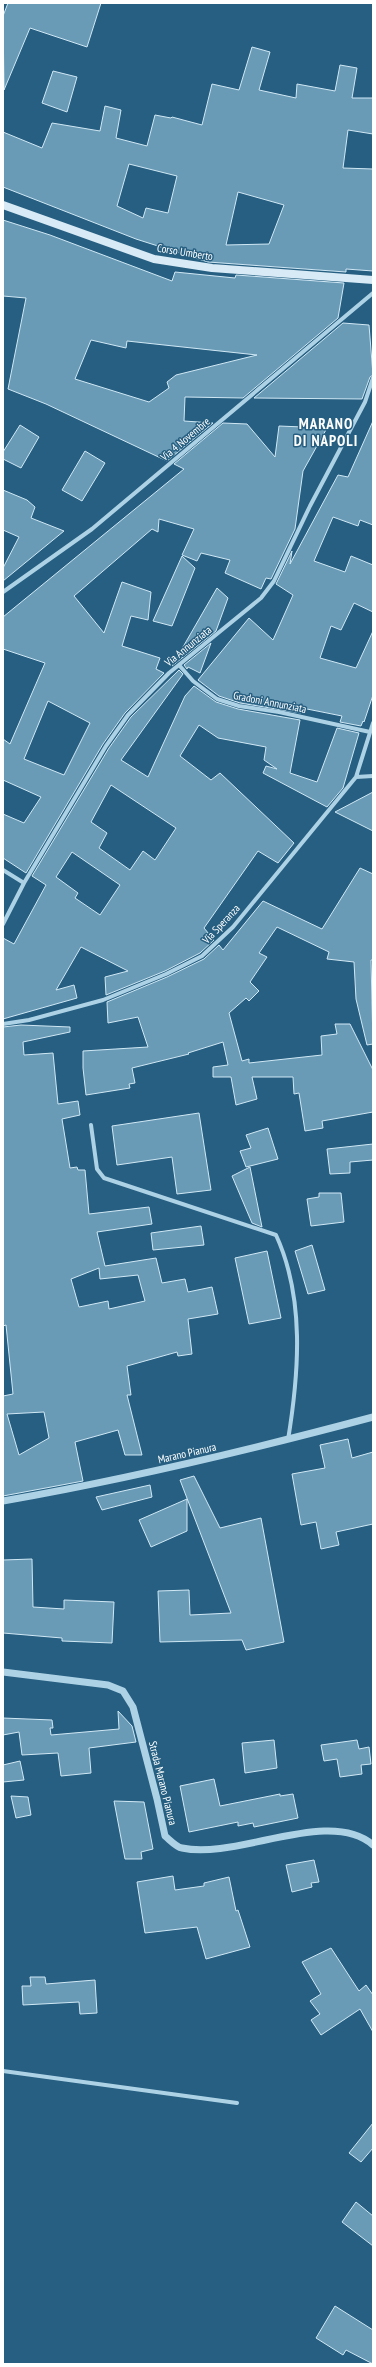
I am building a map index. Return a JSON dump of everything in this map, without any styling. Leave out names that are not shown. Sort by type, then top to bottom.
[{"type":"main road","name":"Corso Umberto","points":[[3,205],[154,259],[212,268],[373,280]]},
{"type":"street","name":"Via 4 Novembre","points":[[3,592],[92,528],[373,293]]},
{"type":"street","name":"Via Annunziata","points":[[3,924],[24,883],[106,746],[128,715],[179,666],[261,598],[274,581],[310,506],[365,402],[373,378]]},
{"type":"street","name":"Gradoni Annunziata","points":[[179,666],[193,680],[217,699],[239,706],[370,732]]},
{"type":"street","points":[[373,723],[356,777],[373,776]]},
{"type":"street","name":"Via Speranza","points":[[3,1024],[28,1020],[103,1000],[166,974],[202,956],[233,927],[296,848],[356,777]]},
{"type":"street","points":[[3,870],[24,883]]},
{"type":"street","points":[[92,1125],[97,1170],[104,1178],[276,1235],[281,1246],[294,1295],[296,1341],[293,1406],[288,1440]]},
{"type":"street","name":"Marano Pianura","points":[[3,1501],[96,1485],[288,1440],[373,1417]]},
{"type":"street","name":"Strada Marano Pianura","points":[[3,1672],[108,1685],[123,1691],[133,1707],[157,1798],[165,1836],[180,1848],[204,1850],[310,1833],[341,1831],[364,1838],[373,1845]]},
{"type":"street","points":[[3,2071],[237,2104]]},
{"type":"building","points":[[8,3],[101,3],[87,47],[30,28],[4,90],[3,16]]},
{"type":"building","points":[[252,47],[270,52],[259,90],[296,98],[297,84],[335,91],[340,65],[357,68],[352,98],[373,98],[373,134],[348,130],[343,168],[373,169],[373,271],[346,269],[346,272],[208,262],[136,239],[3,187],[3,132],[42,148],[52,123],[100,131],[105,106],[121,110],[116,138],[147,146],[155,115],[172,117],[202,125],[212,84],[239,90]],"holes":[[[129,164],[177,176],[168,213],[146,208],[143,218],[117,206]],[[238,192],[284,205],[269,244],[226,245]]]},
{"type":"building","points":[[53,71],[77,77],[67,112],[42,103]]},
{"type":"building","points":[[3,220],[50,235],[172,281],[175,272],[235,278],[236,275],[344,283],[338,318],[243,398],[185,397],[184,421],[213,423],[167,461],[46,404],[8,389],[26,298],[3,296]],"holes":[[[91,340],[126,348],[127,341],[257,355],[176,375],[167,382],[169,388],[149,402],[75,379]]]},
{"type":"building","points":[[343,323],[369,325],[373,375],[370,377],[362,399],[254,398]]},
{"type":"building","points":[[373,421],[373,525],[360,520],[358,526],[333,517],[314,561],[345,572],[351,556],[373,565],[373,612],[354,603],[341,630],[331,626],[320,658],[356,668],[373,631],[373,695],[364,722],[363,721],[361,726],[340,722],[342,716],[302,708],[301,713],[240,703],[219,696],[198,680],[249,618],[273,640],[293,595],[276,584],[292,551],[290,564],[338,475],[348,477]]},
{"type":"building","points":[[223,423],[247,424],[275,457],[279,426],[327,428],[303,471],[295,529],[271,579],[266,578],[261,589],[225,573],[230,560],[201,553],[197,561],[182,555],[194,529],[159,519],[158,532],[152,529],[74,596],[104,633],[122,582],[151,592],[148,620],[131,616],[122,646],[160,658],[156,669],[164,673],[125,713],[103,744],[26,873],[3,858],[3,814],[24,823],[41,797],[3,780],[3,739],[10,744],[45,663],[3,649],[3,617],[184,469],[174,464]],"holes":[[[48,701],[90,723],[64,775],[24,759]]]},
{"type":"building","points":[[20,425],[39,437],[21,468],[3,459],[3,452]]},
{"type":"building","points":[[85,451],[105,463],[82,501],[62,490]]},
{"type":"building","points":[[3,490],[27,500],[35,507],[31,518],[64,531],[3,581],[3,568],[19,537],[3,530]]},
{"type":"building","points":[[182,556],[195,568],[172,626],[153,621]]},
{"type":"building","points":[[217,588],[228,598],[216,631],[172,666]]},
{"type":"building","points":[[211,643],[200,673],[188,667],[187,669],[184,665]]},
{"type":"building","points":[[179,670],[183,674],[121,760],[148,777],[185,696],[194,686],[216,702],[238,709],[300,720],[290,773],[317,782],[337,728],[359,733],[343,788],[327,807],[263,773],[266,766],[277,769],[264,760],[266,747],[218,738],[199,725],[180,756],[211,780],[220,773],[294,843],[278,863],[258,851],[204,928],[214,940],[200,953],[165,971],[106,995],[105,977],[128,971],[81,947],[56,990],[74,985],[77,998],[3,1019],[3,938],[14,944],[46,885],[32,876],[109,748],[131,717]],"holes":[[[111,785],[176,828],[155,860],[143,851],[130,870],[99,848],[107,833],[91,822]],[[72,852],[120,885],[100,915],[75,898],[78,893],[56,877]]]},
{"type":"building","points":[[373,792],[373,831],[335,812]]},
{"type":"building","points":[[360,868],[373,874],[373,960],[371,960],[373,1044],[367,1045],[356,999],[354,962],[327,959],[329,952],[277,927],[259,953],[267,957],[250,982],[259,991],[249,1001],[246,998],[229,1013],[242,1061],[249,1059],[249,1063],[322,1055],[321,1036],[337,1034],[335,1024],[350,1024],[373,1070],[373,1112],[322,1121],[323,1128],[305,1131],[299,1093],[294,1094],[293,1077],[252,1077],[257,1099],[236,1105],[231,1077],[213,1077],[213,1067],[228,1065],[223,1042],[188,1053],[189,1054],[132,1068],[135,1083],[129,1084],[130,1088],[86,1095],[83,1051],[148,1047],[138,1017],[108,1023],[107,1002],[167,977],[204,959],[219,945],[223,950],[263,901],[322,929]]},
{"type":"building","points":[[21,1025],[70,1027],[70,1032],[23,1042],[24,1055],[53,1053],[58,1104],[78,1101],[80,1115],[62,1119],[70,1168],[77,1167],[78,1170],[85,1170],[89,1214],[149,1207],[152,1224],[97,1232],[105,1266],[156,1258],[162,1283],[185,1279],[188,1292],[212,1287],[218,1314],[188,1319],[192,1354],[178,1356],[177,1352],[127,1366],[131,1395],[127,1395],[142,1455],[125,1455],[118,1430],[75,1442],[83,1481],[3,1496],[3,1396],[13,1394],[6,1325],[3,1326],[3,1027]],"holes":[[[99,1268],[100,1279],[138,1275],[145,1301],[109,1309],[108,1301],[79,1307],[71,1279]],[[44,1412],[49,1438],[19,1455],[7,1414]]]},
{"type":"building","points":[[199,1113],[211,1190],[177,1194],[172,1157],[117,1165],[112,1126]]},
{"type":"building","points":[[268,1128],[278,1159],[246,1167],[240,1151],[251,1148],[246,1135]]},
{"type":"building","points":[[373,1144],[373,1160],[350,1162],[350,1173],[330,1174],[327,1149]]},
{"type":"building","points":[[250,1167],[262,1227],[252,1223],[232,1176]]},
{"type":"building","points":[[319,1193],[341,1193],[344,1222],[311,1226],[307,1199],[319,1197]]},
{"type":"building","points":[[201,1226],[204,1245],[153,1250],[151,1233]]},
{"type":"building","points":[[312,1245],[325,1290],[308,1294],[295,1251]]},
{"type":"building","points":[[267,1251],[281,1318],[249,1324],[235,1258]]},
{"type":"building","points":[[348,1439],[352,1458],[373,1452],[373,1524],[336,1532],[339,1545],[321,1549],[316,1522],[301,1525],[292,1474],[325,1468],[320,1445]]},
{"type":"building","points":[[194,1476],[220,1528],[261,1518],[284,1642],[246,1650],[242,1640],[160,1642],[158,1591],[189,1590],[190,1615],[231,1613],[180,1480]]},
{"type":"building","points":[[150,1485],[152,1497],[102,1510],[96,1497]]},
{"type":"building","points":[[187,1499],[187,1531],[151,1547],[139,1520]]},
{"type":"building","points":[[32,1559],[33,1607],[64,1609],[64,1600],[114,1602],[112,1643],[62,1641],[62,1638],[3,1633],[3,1560]]},
{"type":"building","points":[[118,1711],[132,1726],[136,1742],[89,1748],[91,1773],[61,1776],[58,1753],[22,1755],[19,1732],[3,1735],[3,1718],[52,1720],[53,1728],[50,1728],[51,1735],[119,1729]]},
{"type":"building","points":[[274,1740],[277,1768],[245,1773],[242,1743]]},
{"type":"building","points":[[357,1740],[359,1749],[369,1747],[371,1764],[361,1765],[362,1774],[340,1777],[337,1759],[324,1761],[321,1745]]},
{"type":"building","points":[[20,1761],[24,1780],[3,1782],[3,1765]]},
{"type":"building","points":[[214,1779],[220,1806],[280,1794],[280,1796],[293,1794],[298,1818],[254,1827],[253,1823],[238,1826],[238,1822],[189,1832],[180,1786]]},
{"type":"building","points":[[11,1796],[28,1797],[31,1815],[16,1818]]},
{"type":"building","points":[[114,1801],[144,1802],[153,1849],[141,1852],[142,1859],[125,1859]]},
{"type":"building","points":[[314,1860],[319,1882],[311,1883],[312,1887],[292,1892],[286,1865]]},
{"type":"building","points":[[173,1876],[175,1890],[204,1886],[204,1883],[229,1877],[236,1911],[238,1910],[250,1947],[206,1959],[197,1927],[145,1933],[137,1882]]},
{"type":"building","points":[[331,1948],[359,1991],[366,1985],[373,1995],[373,2032],[360,2009],[321,2035],[311,2020],[320,2014],[310,2001],[321,1994],[302,1962]]},
{"type":"building","points":[[30,1977],[45,1977],[46,1984],[95,1980],[97,2013],[80,2014],[79,2002],[23,2005],[22,1986],[31,1986]]},
{"type":"building","points":[[373,2123],[373,2148],[361,2162],[349,2153]]},
{"type":"building","points":[[356,2202],[373,2216],[373,2246],[342,2222]]},
{"type":"building","points":[[335,2306],[373,2330],[373,2364],[346,2350],[343,2355],[316,2338]]},
{"type":"district","name":"MARANO DI NAPOLI","points":[[326,432]]}]
